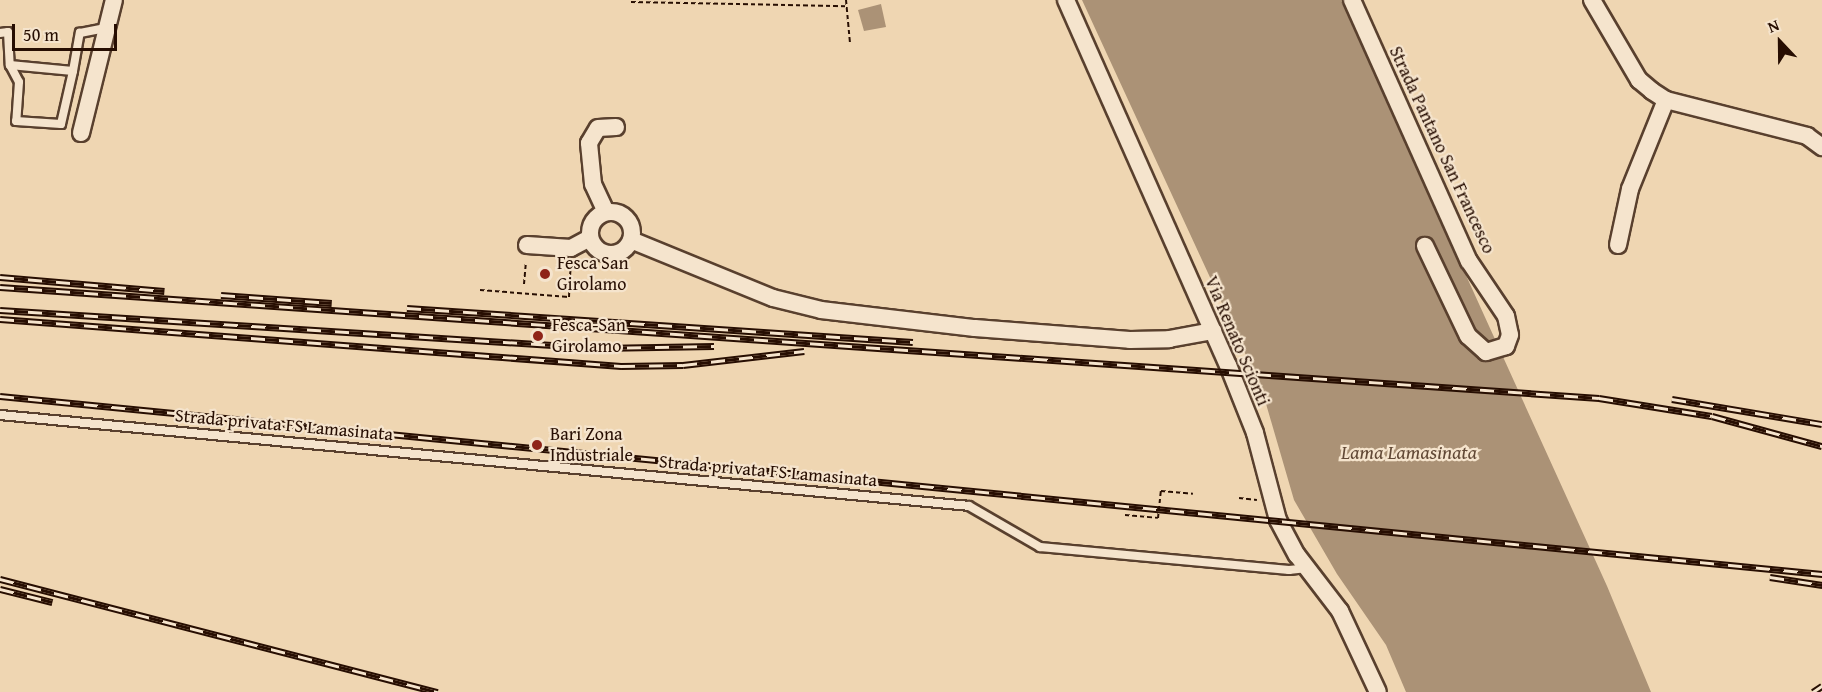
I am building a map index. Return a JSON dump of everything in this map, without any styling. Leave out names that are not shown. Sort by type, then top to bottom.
[{"type":"street","points":[[81,133],[114,0]]},
{"type":"street","name":"Via Renato Scionti","points":[[1066,0],[1213,331],[1255,433],[1278,520],[1307,568],[1340,611],[1378,692]]},
{"type":"street","name":"Strada Pantano San Francesco","points":[[1352,0],[1469,261],[1506,316],[1510,335],[1506,346],[1486,352],[1468,336],[1425,246]]},
{"type":"street","points":[[1592,0],[1639,80],[1666,100],[1807,136],[1822,147]]},
{"type":"street","points":[[1618,245],[1630,189],[1666,100]]},
{"type":"street","points":[[616,127],[598,128],[589,143],[593,184],[606,212],[627,219],[631,240]]},
{"type":"street","points":[[606,212],[594,219],[590,238],[597,249],[609,254],[622,251],[631,240]]},
{"type":"street","points":[[526,254],[571,248],[590,238]]},
{"type":"street","points":[[631,240],[773,298],[821,310],[975,328],[1130,340],[1170,339],[1213,331]]},
{"type":"lane","points":[[0,33],[8,32],[10,65],[19,82],[16,122],[61,123],[74,71],[80,33],[106,28]]},
{"type":"lane","points":[[10,65],[74,71]]},
{"type":"lane","name":"Strada privata FS Lamasinata","points":[[0,415],[969,506],[1040,547],[1289,570],[1307,568]]},
{"type":"path","points":[[846,0],[850,43]]},
{"type":"path","points":[[631,2],[846,6]]},
{"type":"path","points":[[524,284],[526,254]]},
{"type":"path","points":[[480,290],[569,297],[570,265]]},
{"type":"path","points":[[1125,515],[1158,518],[1161,491],[1193,494]]},
{"type":"path","points":[[1239,498],[1272,501]]},
{"type":"water","name":"Lama Lamasinata","points":[[1082,0],[1341,0],[1607,586],[1651,692],[1406,692],[1386,645],[1337,574],[1294,500],[1262,390]]},
{"type":"water","points":[[881,4],[886,27],[864,31],[858,10]]},
{"type":"railway","points":[[0,277],[164,291]]},
{"type":"railway","points":[[0,287],[1599,398],[1712,416],[1822,446]]},
{"type":"railway","points":[[221,295],[332,303]]},
{"type":"railway","points":[[407,308],[913,342]]},
{"type":"railway","points":[[0,310],[599,348],[714,346]]},
{"type":"railway","points":[[0,319],[621,366],[683,365],[804,351]]},
{"type":"railway","points":[[0,396],[1822,574]]},
{"type":"railway","points":[[1672,399],[1822,424]]},
{"type":"railway","points":[[1770,577],[1822,585]]},
{"type":"railway","points":[[0,579],[438,692]]},
{"type":"railway","points":[[0,589],[52,602]]},
{"type":"railway","points":[[1813,692],[1822,686]]},
{"type":"place","name":"Fesca San Girolamo","points":[[545,274]]},
{"type":"place","name":"Fesca-San Girolamo","points":[[538,336]]},
{"type":"place","name":"Bari Zona Industriale","points":[[537,445]]}]
